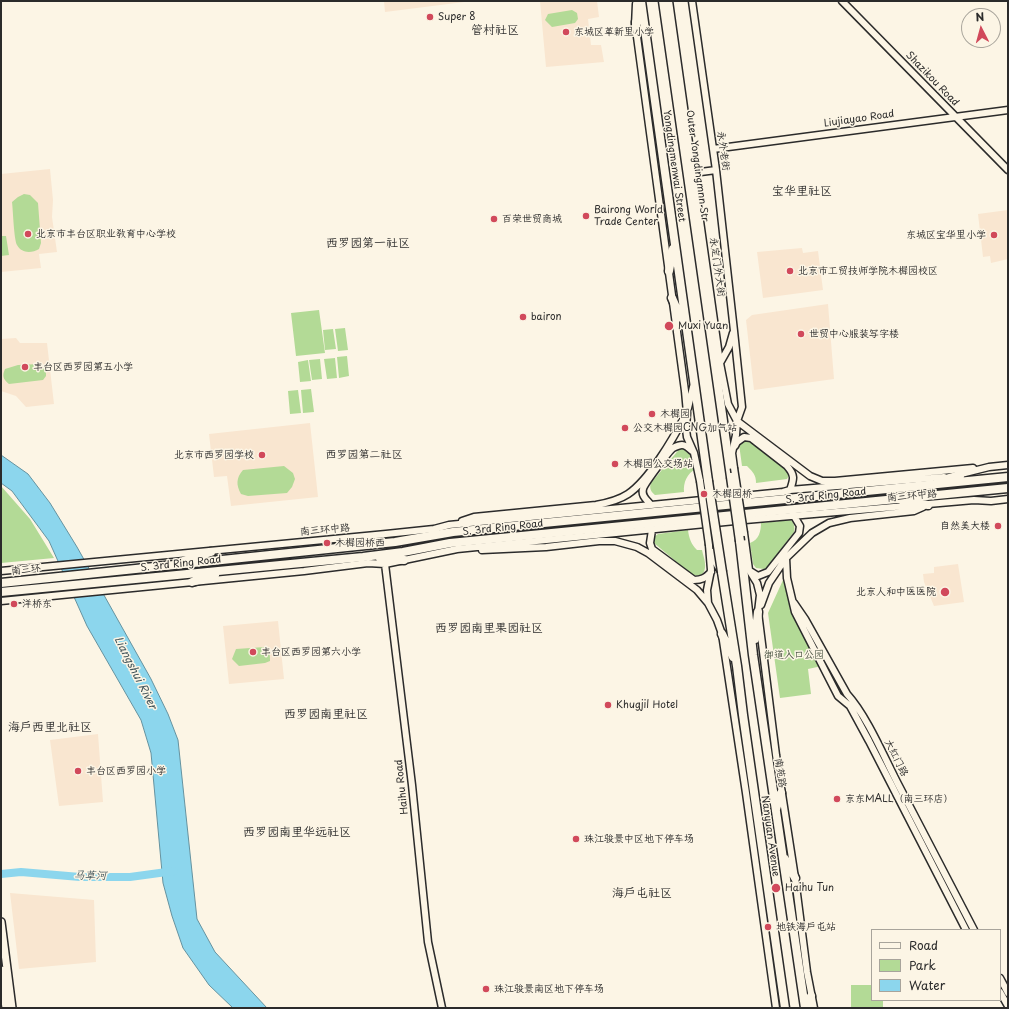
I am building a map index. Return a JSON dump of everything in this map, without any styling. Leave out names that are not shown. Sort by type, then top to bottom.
[{"type":"highway","points":[[636,26],[638,1]]},
{"type":"highway","name":"Yongdingmenwai Street","points":[[641,1],[688,334]]},
{"type":"highway","name":"Outer Yongdingmnn Str","points":[[663,1],[731,477],[742,537]]},
{"type":"highway","points":[[669,271],[674,241]]},
{"type":"highway","points":[[672,298],[688,334],[704,481],[722,572],[737,666],[742,715],[785,1008]]},
{"type":"highway","points":[[912,487],[960,475]]},
{"type":"highway","name":"S. 3rd Ring Road","points":[[52,577],[395,542],[451,528],[912,487],[1008,477]]},
{"type":"highway","name":"S. 3rd Ring Road","points":[[2,592],[54,586],[110,585],[233,569],[363,557],[402,552],[450,543],[1008,488]]},
{"type":"highway","points":[[891,499],[928,505]]},
{"type":"highway","points":[[434,529],[451,528]]},
{"type":"highway","name":"南苑路","points":[[742,537],[753,655],[806,1008]]},
{"type":"highway","points":[[457,549],[468,542]]},
{"type":"highway","points":[[169,566],[211,552]]},
{"type":"highway","points":[[363,557],[404,560]]},
{"type":"highway","points":[[192,582],[233,569]]},
{"type":"highway","name":"南三环","points":[[1,583],[52,577]]},
{"type":"highway","points":[[753,655],[758,612]]},
{"type":"highway","points":[[722,634],[737,666]]},
{"type":"highway","points":[[776,812],[781,793]]},
{"type":"highway","points":[[782,852],[795,878]]},
{"type":"highway","points":[[806,1008],[811,996]]},
{"type":"main road","points":[[1,922],[12,1008]]},
{"type":"main road","points":[[1,970],[6,1008]]},
{"type":"street","points":[[451,528],[474,517],[596,505],[610,502],[627,495],[641,484],[675,436],[687,413],[633,1]]},
{"type":"street","name":"永定门外大街","points":[[669,1],[720,363],[728,404],[737,422]]},
{"type":"street","name":"永外老街","points":[[692,1],[716,170],[734,331],[742,407],[737,422]]},
{"type":"street","name":"Shazikou Road","points":[[842,1],[954,117],[1008,170]]},
{"type":"street","name":"Liujiayao Road","points":[[713,149],[1008,110]]},
{"type":"street","points":[[693,173],[716,170]]},
{"type":"street","points":[[720,363],[729,347],[734,331]]},
{"type":"street","points":[[694,380],[687,413],[686,429],[687,437],[704,481],[711,572],[707,590],[708,603]]},
{"type":"street","points":[[737,422],[736,436],[732,453],[742,537],[749,570],[757,583],[760,595],[758,612],[781,793],[814,1008]]},
{"type":"street","points":[[737,422],[810,476],[822,481],[1008,465]]},
{"type":"street","points":[[732,453],[737,442],[744,437],[751,438],[787,466],[792,472],[794,477],[790,490]]},
{"type":"street","points":[[651,505],[643,494],[643,489],[645,484],[672,449],[682,445],[687,446],[694,453]]},
{"type":"street","points":[[451,528],[651,505],[783,492],[790,490],[960,475],[989,467]]},
{"type":"street","name":"南三环中路","points":[[457,549],[618,532],[794,516],[974,500],[991,501],[1008,499]]},
{"type":"street","points":[[758,612],[770,583],[786,558],[812,533],[829,523],[850,518],[914,511],[928,505]]},
{"type":"street","points":[[749,570],[758,576],[768,572],[799,533],[800,526],[794,516]]},
{"type":"street","name":"南三环中路","points":[[1,572],[434,529]]},
{"type":"street","points":[[652,530],[650,543],[652,549],[694,580],[704,579],[711,572]]},
{"type":"street","points":[[1,601],[56,595],[110,585],[192,582],[368,563],[385,564],[418,556],[455,552],[546,547],[599,541],[615,541],[637,547],[648,553],[697,590],[708,603],[717,620],[722,634],[746,786],[776,1008]]},
{"type":"street","points":[[709,545],[717,565],[722,572]]},
{"type":"street","points":[[432,554],[457,549]]},
{"type":"street","name":"大红门路","points":[[786,558],[787,578],[795,612],[838,696],[850,706],[870,741],[965,929]]},
{"type":"street","name":"Haihu Road","points":[[385,564],[412,785],[428,942],[442,1008]]},
{"type":"street","name":"大红门路","points":[[792,600],[805,619],[847,694],[875,739],[973,929]]},
{"type":"street","points":[[1001,980],[1008,993]]},
{"type":"street","points":[[1001,994],[1008,1006]]},
{"type":"shaded area","points":[[384,1],[472,1],[385,12]]},
{"type":"shaded area","name":"东城区革新里小学","points":[[540,1],[597,1],[599,17],[588,19],[591,45],[601,45],[604,62],[546,67]]},
{"type":"shaded area","name":"北京市丰台区职业教育中心学校","points":[[50,169],[53,200],[52,217],[57,252],[39,254],[41,268],[1,272],[1,174]]},
{"type":"shaded area","name":"东城区宝华里小学","points":[[1008,210],[1008,259],[991,263],[990,256],[983,257],[978,214]]},
{"type":"shaded area","name":"北京市工贸技师学院木樨园校区","points":[[802,248],[803,253],[818,251],[823,290],[763,298],[757,252]]},
{"type":"shaded area","points":[[828,304],[834,379],[754,390],[746,320],[752,315]]},
{"type":"shaded area","name":"丰台区西罗园第五小学","points":[[16,338],[20,343],[47,343],[54,404],[26,407],[16,396],[1,391],[1,339]]},
{"type":"shaded area","name":"北京市西罗园学校","points":[[310,423],[318,497],[231,506],[227,476],[214,477],[209,434]]},
{"type":"shaded area","name":"北京人和中医医院","points":[[958,564],[964,602],[934,606],[924,582],[923,574],[934,573],[934,567]]},
{"type":"shaded area","name":"丰台区西罗园第六小学","points":[[278,621],[284,679],[229,684],[223,626]]},
{"type":"shaded area","name":"丰台区西罗园小学","points":[[98,734],[103,802],[59,806],[50,740]]},
{"type":"shaded area","points":[[10,893],[94,900],[96,962],[19,969]]},
{"type":"green space","points":[[572,10],[577,13],[578,19],[575,23],[552,27],[545,20],[548,14]]},
{"type":"green space","points":[[24,194],[30,195],[38,203],[41,243],[39,249],[30,252],[19,248],[14,231],[12,202]]},
{"type":"green space","points":[[1,236],[6,236],[9,255],[1,256]]},
{"type":"green space","points":[[319,310],[325,353],[296,356],[291,313]]},
{"type":"green space","points":[[345,328],[348,350],[338,351],[335,329]]},
{"type":"green space","points":[[333,329],[336,349],[325,350],[323,330]]},
{"type":"green space","points":[[347,356],[349,376],[339,378],[337,357]]},
{"type":"green space","points":[[335,358],[337,378],[327,379],[324,359]]},
{"type":"green space","points":[[320,359],[322,379],[312,380],[309,360]]},
{"type":"green space","points":[[308,360],[311,381],[300,382],[298,362]]},
{"type":"green space","points":[[39,364],[46,370],[46,376],[43,380],[9,384],[5,381],[5,369],[18,365]]},
{"type":"green space","points":[[311,389],[314,412],[303,413],[301,390]]},
{"type":"green space","points":[[298,390],[301,413],[290,414],[288,391]]},
{"type":"green space","points":[[748,438],[788,468],[790,474],[787,479],[756,483],[755,476],[752,472],[747,466],[742,466],[739,444]]},
{"type":"green space","points":[[681,447],[693,450],[696,469],[690,473],[686,479],[684,492],[655,495],[652,493],[650,487],[651,483]]},
{"type":"green space","points":[[284,466],[293,473],[295,479],[292,487],[287,493],[248,496],[241,494],[238,488],[238,482],[239,476],[243,470]]},
{"type":"green space","points":[[1,486],[30,519],[54,558],[1,563]]},
{"type":"green space","points":[[791,520],[794,525],[794,532],[767,567],[764,569],[756,568],[753,564],[750,543],[756,540],[759,535],[761,523]]},
{"type":"green space","points":[[688,530],[693,545],[697,550],[702,550],[705,561],[703,574],[700,576],[692,575],[654,543],[654,537],[658,534]]},
{"type":"green space","name":"御道入口公园","points":[[783,580],[786,584],[790,610],[822,666],[808,669],[811,694],[780,698],[768,613]]},
{"type":"green space","points":[[265,647],[268,650],[270,661],[265,663],[239,666],[232,659],[236,649]]},
{"type":"green space","points":[[851,985],[871,985],[871,1001],[883,1001],[883,1008],[851,1008]]},
{"type":"water","name":"Liangshui River","points":[[1,455],[28,474],[50,503],[77,547],[151,679],[168,714],[178,740],[197,919],[215,952],[267,1008],[233,1008],[209,985],[183,948],[163,883],[151,753],[141,720],[87,626],[49,541],[12,491],[1,483]]},
{"type":"waterway","name":"马草河","points":[[1,874],[21,872],[80,877],[130,877],[174,871]]},
{"type":"place","name":"Super 8","points":[[430,17]]},
{"type":"place","name":"东城区革新里小学","points":[[566,32]]},
{"type":"place","name":"Bairong World Trade Center","points":[[586,216]]},
{"type":"place","name":"百荣世贸商城","points":[[494,219]]},
{"type":"place","name":"北京市丰台区职业教育中心学校","points":[[28,234]]},
{"type":"place","name":"东城区宝华里小学","points":[[994,235]]},
{"type":"place","name":"北京市工贸技师学院木樨园校区","points":[[790,271]]},
{"type":"place","name":"bairon","points":[[523,317]]},
{"type":"place","name":"Muxi Yuan","points":[[669,326]]},
{"type":"place","name":"世贸中心服装写字楼","points":[[801,334]]},
{"type":"place","name":"丰台区西罗园第五小学","points":[[25,367]]},
{"type":"place","name":"木樨园","points":[[652,414]]},
{"type":"place","name":"公交木樨园CNG加气站","points":[[625,428]]},
{"type":"place","name":"北京市西罗园学校","points":[[262,455]]},
{"type":"place","name":"木樨园公交场站","points":[[615,464]]},
{"type":"place","name":"木樨园桥","points":[[704,494]]},
{"type":"place","name":"自然美大楼","points":[[998,526]]},
{"type":"place","name":"木樨园桥西","points":[[327,543]]},
{"type":"place","name":"北京人和中医医院","points":[[945,592]]},
{"type":"place","name":"洋桥东","points":[[14,604]]},
{"type":"place","name":"丰台区西罗园第六小学","points":[[253,652]]},
{"type":"place","name":"Khugjil Hotel","points":[[608,705]]},
{"type":"place","name":"丰台区西罗园小学","points":[[78,771]]},
{"type":"place","name":"京东MALL（南三环店）","points":[[837,799]]},
{"type":"place","name":"珠江骏景中区地下停车场","points":[[576,839]]},
{"type":"place","name":"Haihu Tun","points":[[776,888]]},
{"type":"place","name":"地铁海户屯站","points":[[768,927]]},
{"type":"place","name":"珠江骏景南区地下停车场","points":[[486,989]]},
{"type":"district","name":"管村社区","points":[[495,31]]},
{"type":"district","name":"宝华里社区","points":[[802,192]]},
{"type":"district","name":"西罗园第一社区","points":[[368,244]]},
{"type":"district","name":"西罗园第二社区","points":[[364,455]]},
{"type":"district","name":"西罗园南里果园社区","points":[[489,629]]},
{"type":"district","name":"西罗园南里社区","points":[[326,715]]},
{"type":"district","name":"海户西里北社区","points":[[50,728]]},
{"type":"district","name":"西罗园南里华远社区","points":[[297,833]]},
{"type":"district","name":"海户屯社区","points":[[642,894]]}]
